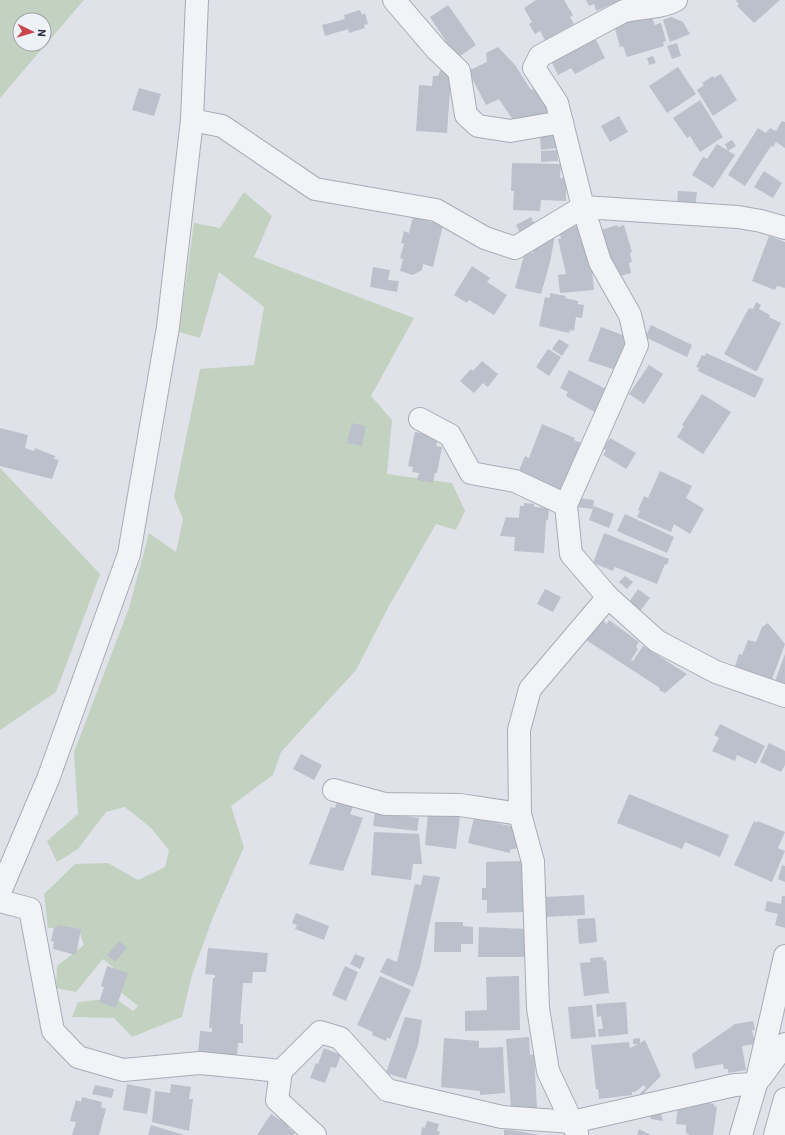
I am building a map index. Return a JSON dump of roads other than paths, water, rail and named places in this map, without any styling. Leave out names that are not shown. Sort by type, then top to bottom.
[{"type":"street","points":[[0,892],[48,779],[129,554],[168,327],[192,120],[197,0]]},
{"type":"street","points":[[394,0],[436,49],[459,71],[466,115],[478,126],[510,131],[562,122]]},
{"type":"street","points":[[676,0],[669,4],[639,3],[540,56],[534,68],[557,103],[582,207],[600,262],[630,315],[637,345],[566,505],[571,554],[608,597],[657,641],[716,672],[785,696]]},
{"type":"street","points":[[192,120],[222,126],[315,189],[436,210],[485,238],[515,248],[582,207],[738,218],[761,221],[785,228]]},
{"type":"street","points":[[420,419],[450,435],[471,474],[515,481],[566,505]]},
{"type":"street","points":[[575,1129],[548,1071],[538,1008],[533,862],[520,814],[519,730],[530,689],[608,597]]},
{"type":"street","points":[[334,790],[385,804],[460,804],[520,814]]},
{"type":"street","points":[[0,901],[30,909],[53,1031],[78,1057],[123,1070],[200,1063],[281,1071]]},
{"type":"street","points":[[741,1135],[756,1084],[785,956]]},
{"type":"street","points":[[315,1135],[277,1100],[281,1071],[320,1032],[340,1038],[387,1090],[502,1117],[575,1129],[735,1084],[756,1084]]},
{"type":"street","points":[[752,1135],[756,1084],[785,1044]]},
{"type":"street","points":[[775,1135],[785,1099]]}]
